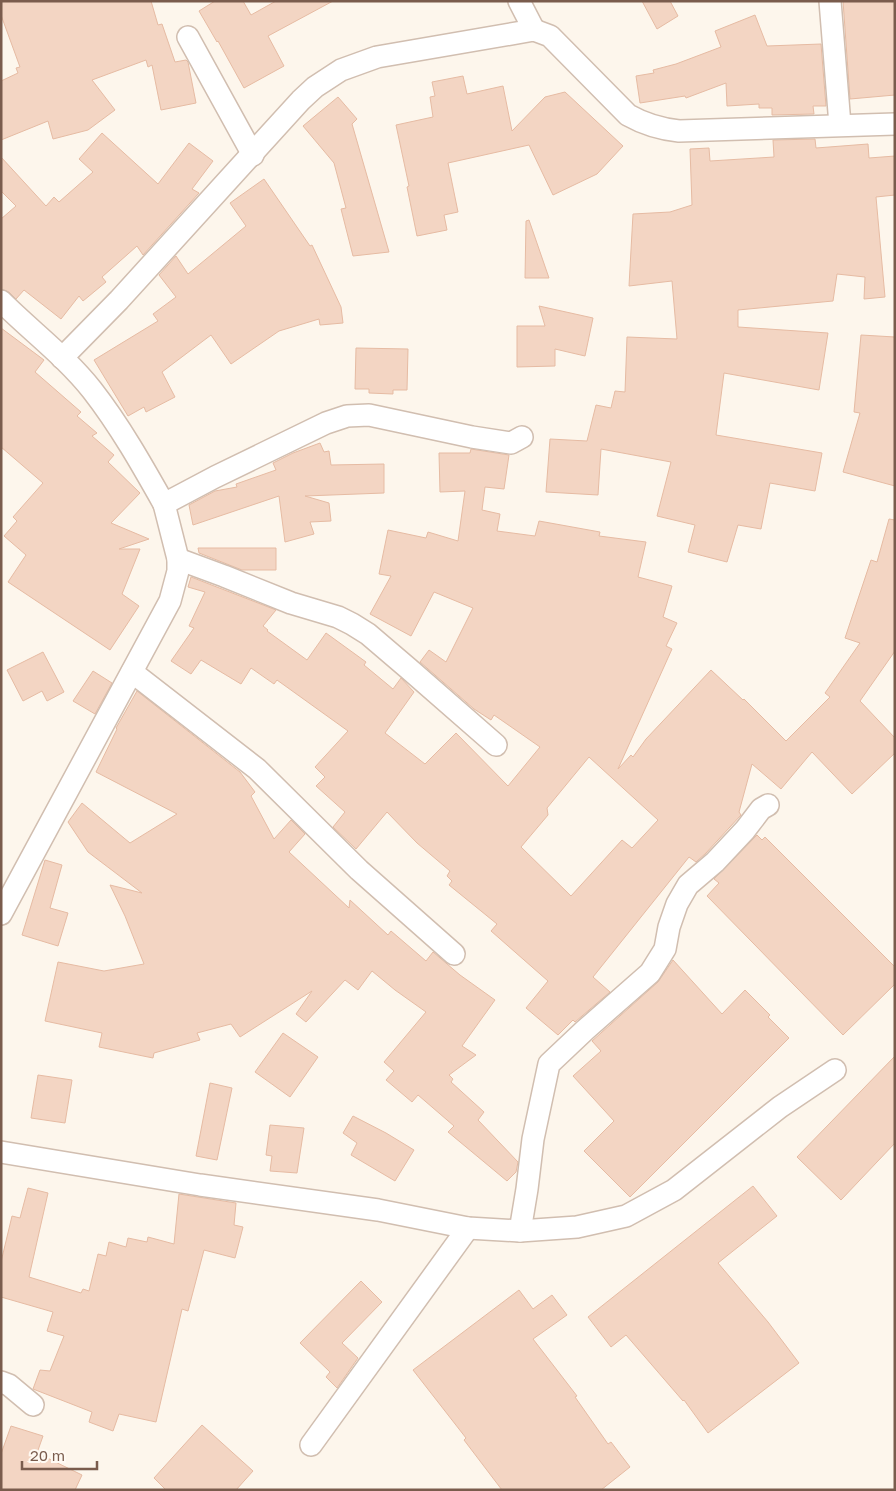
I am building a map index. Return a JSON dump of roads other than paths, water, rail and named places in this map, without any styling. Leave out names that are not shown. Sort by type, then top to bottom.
[{"type":"street","points":[[519,1],[534,30]]},
{"type":"street","points":[[830,1],[840,125]]},
{"type":"street","points":[[62,358],[119,300],[314,87],[340,70],[377,57],[534,30],[550,36],[628,115],[643,123],[661,129],[679,131],[895,124]]},
{"type":"street","points":[[188,37],[253,154]]},
{"type":"street","points":[[1,301],[62,358],[91,389],[114,420],[164,504],[178,560],[178,571],[170,601],[1,914]]},
{"type":"street","points":[[164,504],[326,423],[347,416],[369,415],[472,437],[511,443],[522,438]]},
{"type":"street","points":[[178,560],[291,603],[338,617],[352,624],[368,634],[496,745]]},
{"type":"street","points":[[132,672],[256,769],[359,870],[454,954]]},
{"type":"street","points":[[520,1230],[533,1139],[550,1064],[585,1030],[650,973],[665,949],[669,927],[677,904],[688,885],[715,862],[761,810],[768,805]]},
{"type":"street","points":[[1,1152],[200,1186],[378,1210],[468,1228],[520,1230],[577,1227],[626,1216],[674,1190],[780,1107],[835,1070]]},
{"type":"street","points":[[311,1445],[468,1228]]},
{"type":"street","points":[[1,1382],[9,1385],[33,1405]]}]
